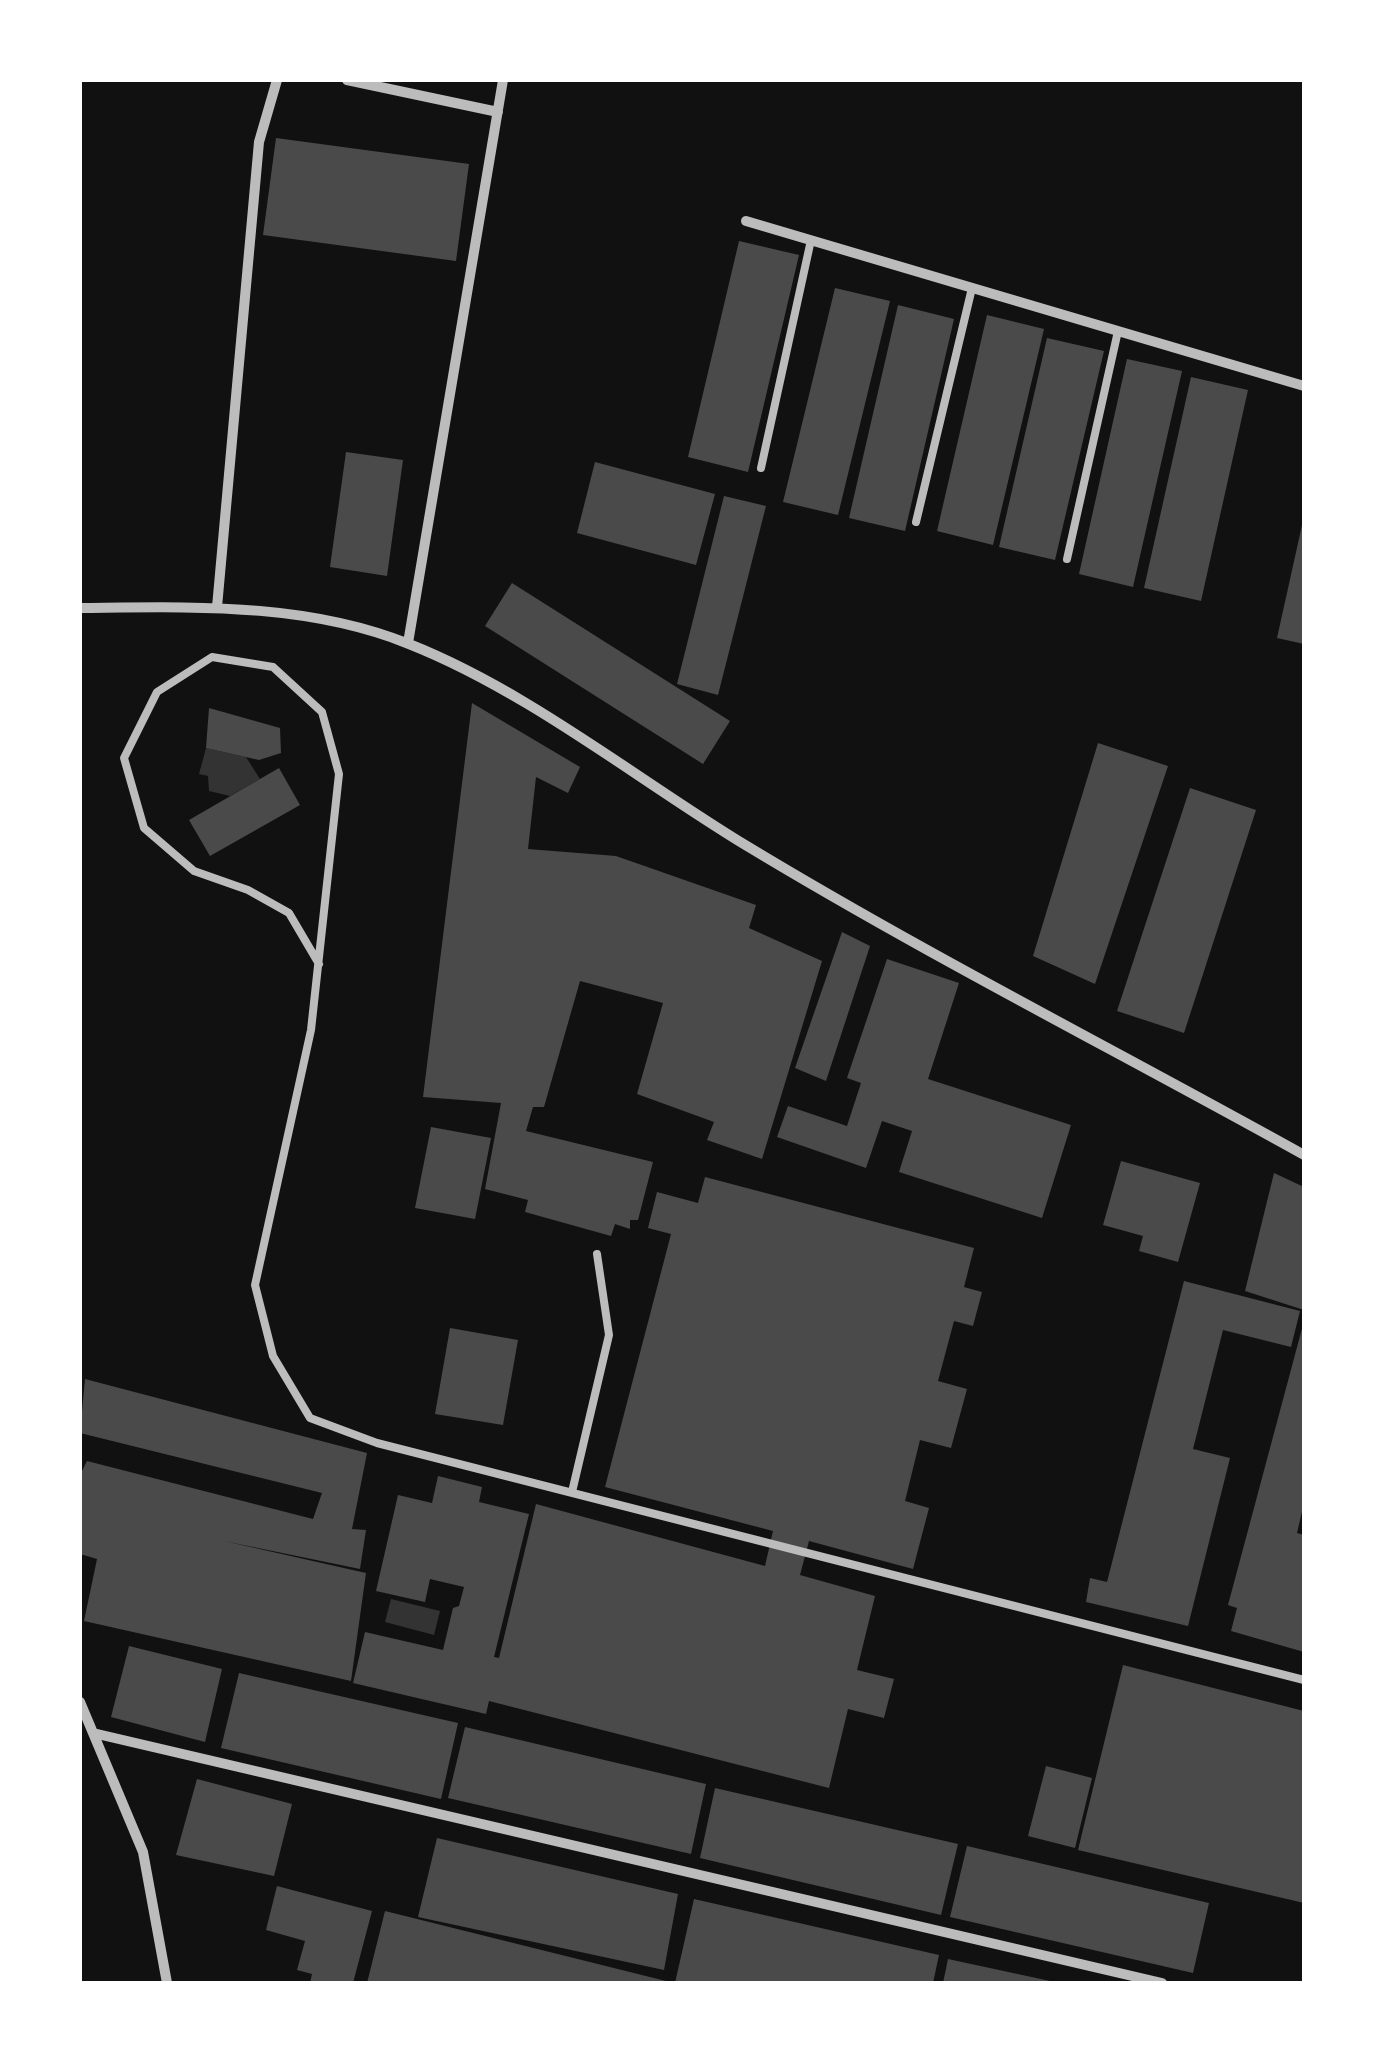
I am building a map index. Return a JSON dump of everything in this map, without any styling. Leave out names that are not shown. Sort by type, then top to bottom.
[{"type":"street","points":[[217,606],[259,142],[277,80]]},
{"type":"street","points":[[348,80],[498,112]]},
{"type":"street","points":[[408,643],[503,80]]},
{"type":"street","points":[[746,221],[1304,386]]},
{"type":"street","points":[[80,608],[217,606],[311,616],[408,643],[484,680],[750,847],[1304,1156]]},
{"type":"street","points":[[80,1702],[143,1852],[167,1983]]},
{"type":"street","points":[[93,1732],[1162,1983]]},
{"type":"lane","points":[[761,468],[812,240]]},
{"type":"lane","points":[[916,522],[972,288]]},
{"type":"lane","points":[[1066,560],[1118,330]]},
{"type":"lane","points":[[319,964],[290,914],[248,890],[194,871],[144,828],[124,758],[157,692],[212,657],[272,667],[322,712],[338,774],[319,964],[311,1030],[255,1285],[273,1356],[310,1418],[376,1444],[1304,1680]]},
{"type":"lane","points":[[572,1492],[609,1336],[597,1254]]},
{"type":"shaded area","points":[[206,748],[246,757],[260,779],[230,796],[209,791],[208,776],[199,774]]},
{"type":"shaded area","points":[[391,1599],[440,1611],[434,1635],[385,1622]]},
{"type":"building","points":[[276,138],[469,164],[456,261],[263,235]]},
{"type":"building","points":[[739,241],[799,255],[748,472],[688,457]]},
{"type":"building","points":[[835,288],[890,301],[838,515],[783,502]]},
{"type":"building","points":[[898,305],[954,319],[905,531],[849,518]]},
{"type":"building","points":[[987,315],[1044,329],[993,545],[937,531]]},
{"type":"building","points":[[1047,338],[1104,351],[1055,560],[999,547]]},
{"type":"building","points":[[1127,359],[1182,371],[1133,587],[1079,574]]},
{"type":"building","points":[[1191,377],[1248,390],[1201,601],[1144,588]]},
{"type":"building","points":[[346,452],[403,460],[387,576],[330,567]]},
{"type":"building","points":[[595,462],[715,494],[696,565],[577,533]]},
{"type":"building","points":[[724,496],[766,506],[718,695],[677,684]]},
{"type":"building","points":[[1304,525],[1304,644],[1277,638]]},
{"type":"building","points":[[512,583],[730,721],[703,764],[485,626]]},
{"type":"building","points":[[472,703],[580,767],[568,793],[536,777],[528,849],[616,856],[756,905],[749,928],[822,961],[762,1159],[707,1140],[714,1122],[637,1094],[663,1003],[580,981],[544,1107],[533,1107],[526,1131],[653,1162],[638,1220],[630,1220],[630,1229],[615,1224],[611,1236],[525,1212],[528,1200],[485,1189],[501,1103],[423,1097]]},
{"type":"building","points":[[209,708],[280,728],[281,753],[259,760],[206,748]]},
{"type":"building","points":[[1098,743],[1168,766],[1095,984],[1033,956]]},
{"type":"building","points":[[279,768],[300,805],[210,856],[189,820]]},
{"type":"building","points":[[1190,788],[1256,810],[1184,1033],[1117,1011]]},
{"type":"building","points":[[842,932],[870,946],[826,1081],[795,1068]]},
{"type":"building","points":[[887,959],[959,983],[928,1079],[1071,1125],[1042,1218],[899,1172],[912,1131],[882,1121],[866,1168],[777,1137],[788,1106],[847,1126],[861,1083],[847,1078]]},
{"type":"building","points":[[431,1127],[491,1138],[475,1219],[415,1208]]},
{"type":"building","points":[[1121,1161],[1200,1183],[1178,1262],[1139,1251],[1143,1236],[1103,1225]]},
{"type":"building","points":[[1274,1173],[1304,1187],[1304,1310],[1245,1291]]},
{"type":"building","points":[[705,1177],[974,1248],[964,1287],[982,1292],[973,1326],[954,1321],[938,1381],[967,1389],[951,1448],[920,1440],[905,1501],[929,1508],[913,1569],[809,1541],[800,1575],[875,1596],[857,1670],[894,1679],[884,1718],[848,1709],[829,1788],[489,1701],[486,1714],[353,1683],[365,1632],[443,1650],[453,1608],[459,1606],[464,1587],[430,1579],[425,1602],[376,1591],[398,1495],[432,1503],[438,1476],[482,1487],[479,1502],[529,1514],[494,1657],[499,1658],[536,1504],[765,1566],[773,1531],[605,1487],[671,1234],[648,1228],[657,1192],[698,1203]]},
{"type":"building","points":[[1184,1281],[1300,1311],[1291,1347],[1223,1330],[1193,1449],[1230,1458],[1188,1626],[1086,1602],[1090,1578],[1107,1582]]},
{"type":"building","points":[[1304,1321],[1304,1503],[1297,1533],[1304,1535],[1304,1652],[1231,1631],[1237,1608],[1228,1605]]},
{"type":"building","points":[[450,1328],[518,1340],[503,1425],[435,1414]]},
{"type":"building","points":[[85,1379],[367,1453],[352,1529],[366,1530],[360,1569],[224,1541],[366,1573],[351,1681],[84,1621],[97,1559],[80,1554],[80,1475],[87,1461],[313,1519],[322,1493],[80,1433]]},
{"type":"building","points":[[129,1646],[222,1669],[205,1742],[111,1717]]},
{"type":"building","points":[[1123,1665],[1304,1711],[1304,1903],[1078,1850]]},
{"type":"building","points":[[239,1673],[458,1723],[441,1799],[221,1748]]},
{"type":"building","points":[[465,1727],[706,1784],[691,1854],[448,1798]]},
{"type":"building","points":[[1046,1766],[1092,1778],[1075,1848],[1028,1836]]},
{"type":"building","points":[[197,1779],[292,1804],[274,1876],[176,1855]]},
{"type":"building","points":[[715,1788],[958,1844],[941,1915],[700,1858]]},
{"type":"building","points":[[437,1838],[678,1894],[664,1970],[418,1917]]},
{"type":"building","points":[[967,1846],[1209,1903],[1193,1973],[950,1917]]},
{"type":"building","points":[[277,1886],[372,1911],[353,1983],[310,1983],[312,1974],[297,1970],[305,1941],[266,1930]]},
{"type":"building","points":[[694,1899],[939,1955],[933,1983],[675,1983]]},
{"type":"building","points":[[385,1911],[670,1982],[670,1983],[367,1983]]},
{"type":"building","points":[[948,1959],[1050,1981],[1050,1983],[943,1983]]}]
